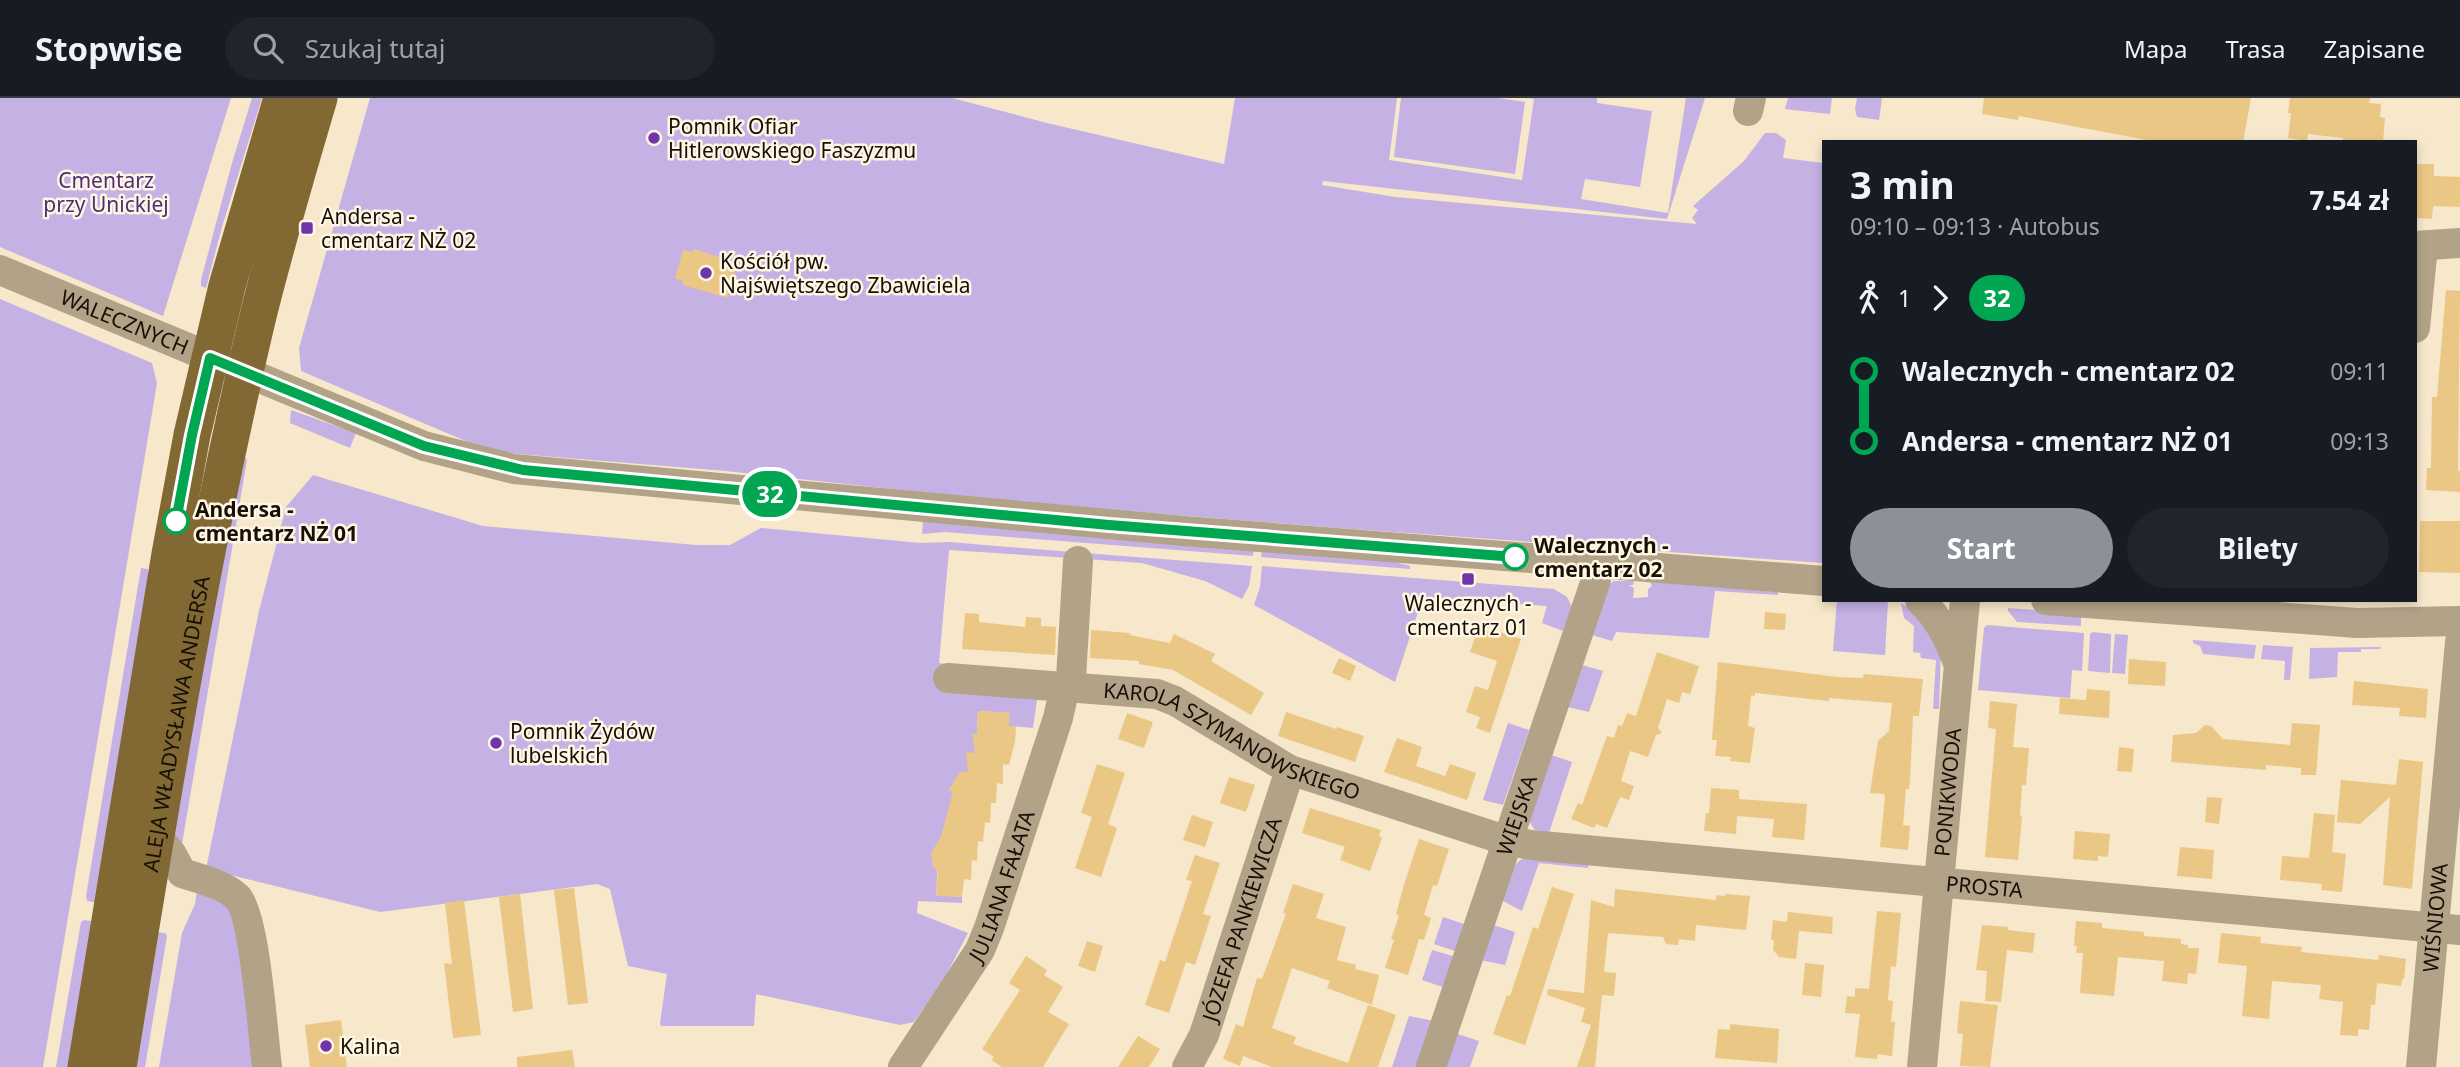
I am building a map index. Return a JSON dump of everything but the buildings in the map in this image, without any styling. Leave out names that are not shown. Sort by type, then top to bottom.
[{"type":"main road","name":"ALEJA WŁADYSŁAWA ANDERSA","points":[[86,1067],[192,435],[230,273],[282,98]]},
{"type":"main road","name":"ALEJA WŁADYSŁAWA ANDERSA","points":[[118,1067],[145,898],[203,574],[245,372],[286,211],[319,98]]},
{"type":"street","points":[[2417,287],[2419,246],[2460,243]]},
{"type":"street","name":"WALECZNYCH","points":[[0,270],[424,446],[523,470],[1172,530],[1822,581]]},
{"type":"street","name":"JULIANA FAŁATA","points":[[903,1067],[980,950],[989,928],[1068,682],[1078,561]]},
{"type":"street","name":"WIEJSKA","points":[[1431,1067],[1596,580],[1595,563]]},
{"type":"street","points":[[1922,602],[1944,629],[1958,663]]},
{"type":"street","name":"PONIKWODA","points":[[1922,1067],[1965,602]]},
{"type":"street","points":[[2099,602],[2389,612],[2460,621]]},
{"type":"street","name":"WIŚNIOWA","points":[[2421,1067],[2446,928],[2460,642]]},
{"type":"street","name":"KAROLA SZYMANOWSKIEGO","points":[[948,678],[1068,682],[1157,694],[1175,701],[1290,770],[1507,841]]},
{"type":"street","name":"JÓZEFA PANKIEWICZA","points":[[1187,1067],[1203,1035],[1290,770]]},
{"type":"street","points":[[156,835],[171,853],[182,873],[226,889],[245,907],[267,1067]]},
{"type":"street","name":"PROSTA","points":[[1507,841],[2446,928]]},
{"type":"street","points":[[145,898],[182,873]]},
{"type":"green space","name":"Cmentarz przy Unickiej","points":[[0,98],[231,98],[163,316],[0,247]]},
{"type":"green space","points":[[252,98],[262,98],[206,288],[201,286],[201,280]]},
{"type":"green space","points":[[370,98],[952,98],[1224,164],[1235,98],[1397,98],[1389,160],[1522,180],[1534,99],[1529,98],[1597,98],[1597,103],[1652,111],[1640,187],[1585,179],[1581,199],[1668,213],[1686,98],[1705,98],[1667,219],[1323,181],[1322,185],[1395,197],[1697,224],[1692,218],[1698,210],[1693,206],[1744,161],[1765,133],[1776,133],[1786,140],[1783,158],[1822,163],[1822,563],[1002,501],[726,471],[518,454],[482,448],[301,371],[299,348]]},
{"type":"green space","points":[[1401,98],[1499,98],[1525,102],[1515,174],[1394,157]]},
{"type":"green space","points":[[1788,98],[1832,98],[1830,114],[1785,109]]},
{"type":"green space","points":[[1857,98],[1882,98],[1879,120],[1857,117]]},
{"type":"green space","points":[[0,299],[152,363],[157,383],[43,1067],[0,1067]]},
{"type":"green space","points":[[291,410],[356,433],[350,448],[290,423]]},
{"type":"green space","points":[[239,455],[247,460],[182,844],[170,830]]},
{"type":"green space","points":[[313,475],[483,526],[696,545],[730,545],[761,528],[920,543],[949,542],[1071,552],[1070,558],[949,550],[939,663],[1038,693],[1033,728],[1009,726],[1009,713],[978,711],[977,726],[983,726],[970,781],[938,858],[936,895],[962,897],[962,903],[918,901],[917,913],[968,933],[945,977],[914,1022],[900,1025],[756,994],[754,1026],[661,1026],[667,974],[628,966],[610,889],[597,884],[380,912],[206,869],[259,611],[286,507]]},
{"type":"green space","points":[[923,521],[1254,548],[1253,556],[945,532],[922,534]]},
{"type":"green space","points":[[1262,549],[1380,558],[1410,566],[1410,569],[1261,557]]},
{"type":"green space","points":[[1085,553],[1252,566],[1249,586],[1242,599],[1205,581],[1142,563],[1085,559]]},
{"type":"green space","points":[[1262,566],[1554,589],[1567,597],[1572,607],[1563,631],[1542,623],[1547,606],[1423,597],[1395,682],[1254,605],[1260,587]]},
{"type":"green space","points":[[141,568],[148,569],[148,613],[100,903],[87,901],[86,896]]},
{"type":"green space","points":[[1614,581],[1634,581],[1633,585],[1629,585],[1634,588],[1633,598],[1648,597],[1648,589],[1652,586],[1650,582],[1778,592],[1778,595],[1715,591],[1709,638],[1616,632],[1612,641],[1592,635],[1609,585]]},
{"type":"green space","points":[[1837,602],[1888,602],[1885,655],[1833,651]]},
{"type":"green space","points":[[1901,603],[1911,609],[1941,651],[1939,709],[1933,709],[1936,660],[1921,658],[1920,653],[1913,652],[1914,626],[1904,618]]},
{"type":"green space","points":[[2008,608],[2079,613],[2081,626],[2017,622]]},
{"type":"green space","points":[[1987,625],[2084,633],[2082,671],[2072,670],[2070,698],[1978,690],[1984,628]]},
{"type":"green space","points":[[2090,634],[2111,634],[2110,673],[2088,671]]},
{"type":"green space","points":[[2115,634],[2128,635],[2125,674],[2112,673]]},
{"type":"green space","points":[[2193,640],[2256,645],[2254,659],[2203,654],[2200,646],[2193,643]]},
{"type":"green space","points":[[2263,645],[2293,647],[2290,680],[2284,680],[2285,661],[2261,659]]},
{"type":"green space","points":[[2381,647],[2361,649],[2361,652],[2338,652],[2337,677],[2309,679],[2310,648]]},
{"type":"green space","points":[[1582,665],[1603,671],[1589,712],[1568,707]]},
{"type":"green space","points":[[1508,723],[1529,730],[1503,805],[1483,800]]},
{"type":"green space","points":[[1551,755],[1572,762],[1549,833],[1535,830],[1529,821]]},
{"type":"green space","points":[[1524,858],[1589,863],[1588,868],[1539,863],[1522,911],[1501,900],[1511,871]]},
{"type":"green space","points":[[197,891],[233,907],[257,1067],[159,1067],[182,933],[195,904]]},
{"type":"green space","points":[[1443,917],[1467,925],[1455,951],[1434,944]]},
{"type":"green space","points":[[81,922],[97,922],[73,1067],[56,1067]]},
{"type":"green space","points":[[1493,925],[1515,932],[1505,965],[1480,960]]},
{"type":"green space","points":[[152,932],[165,933],[167,936],[145,1067],[130,1067]]},
{"type":"green space","points":[[1432,950],[1453,956],[1446,988],[1422,980]]},
{"type":"green space","points":[[1409,1016],[1434,1021],[1418,1067],[1392,1067]]},
{"type":"green space","points":[[1455,1033],[1479,1041],[1470,1067],[1443,1067]]},
{"type":"bus line","name":"32","points":[[176,521],[210,358],[424,446],[480,462],[523,470],[1109,525],[1515,557]]},
{"type":"place","name":"Pomnik Ofiar Hitlerowskiego Faszyzmu","points":[[654,138]]},
{"type":"place","name":"Andersa - cmentarz NŻ 02","points":[[307,228]]},
{"type":"place","name":"Kościół pw. Najświętszego Zbawiciela","points":[[706,273]]},
{"type":"place","name":"Andersa - cmentarz NŻ 01","points":[[176,521]]},
{"type":"place","name":"Walecznych - cmentarz 02","points":[[1515,557]]},
{"type":"place","name":"Walecznych - cmentarz 01","points":[[1468,579]]},
{"type":"place","name":"Pomnik Żydów lubelskich","points":[[496,743]]},
{"type":"place","name":"Kalina","points":[[326,1046]]}]
